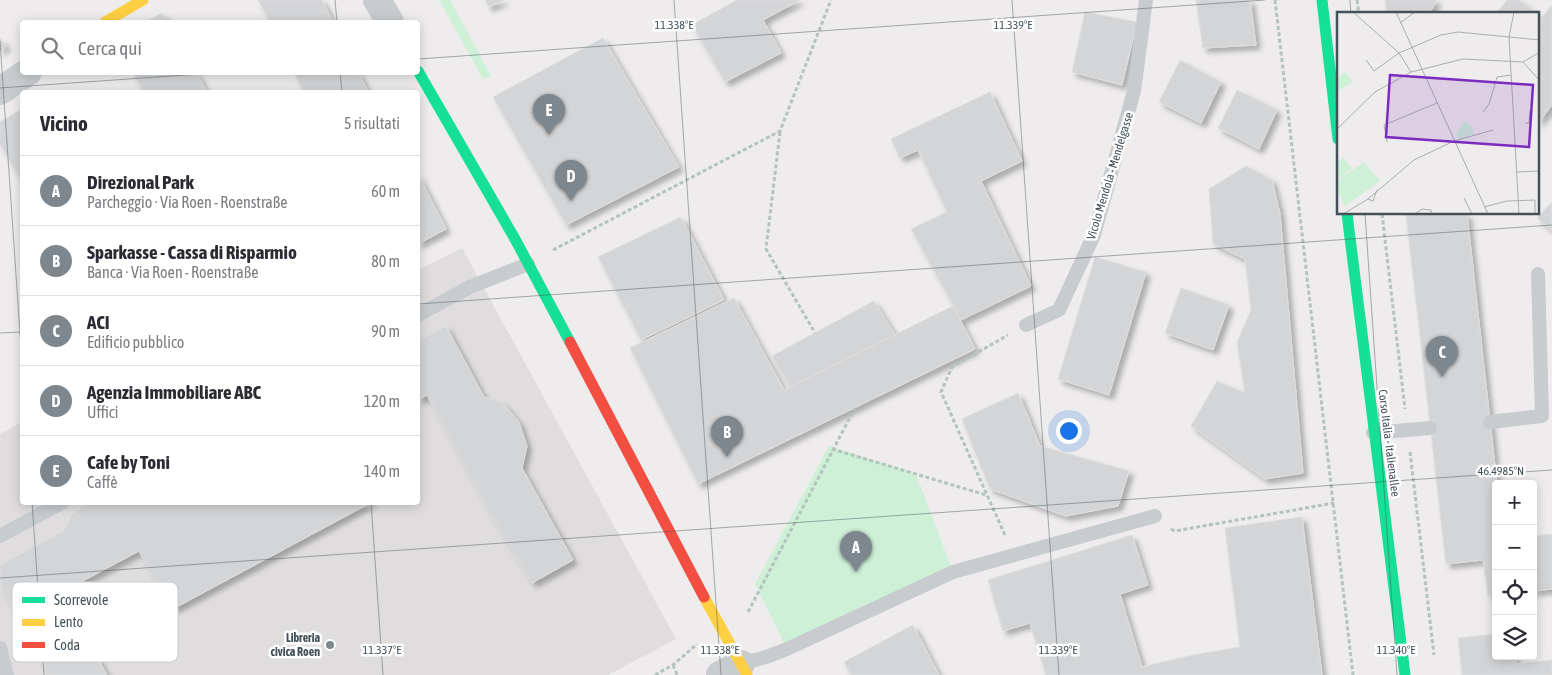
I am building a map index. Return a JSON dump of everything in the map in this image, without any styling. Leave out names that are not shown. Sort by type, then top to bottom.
[{"type":"street","points":[[108,20],[143,0]]},
{"type":"street","points":[[376,0],[389,20]]},
{"type":"street","points":[[1322,0],[1337,130]]},
{"type":"street","points":[[420,74],[528,264],[720,627],[736,671]]},
{"type":"street","points":[[0,92],[24,75]]},
{"type":"street","name":"Corso Italia - Italienallee","points":[[1347,215],[1405,675]]},
{"type":"lane","name":"Vicolo Mendola - Mendelgasse","points":[[1026,325],[1059,310],[1094,235],[1134,91],[1146,0]]},
{"type":"lane","points":[[420,314],[470,287],[528,264]]},
{"type":"lane","points":[[1490,422],[1542,416],[1538,274]]},
{"type":"lane","points":[[1374,433],[1430,428]]},
{"type":"lane","points":[[0,536],[57,505]]},
{"type":"lane","points":[[736,671],[953,572],[1155,516]]},
{"type":"lane","points":[[0,648],[7,675]]},
{"type":"path","points":[[814,333],[766,249],[780,131],[830,0]]},
{"type":"path","points":[[1275,0],[1354,675]]},
{"type":"path","points":[[528,264],[780,131]]},
{"type":"path","points":[[1013,554],[941,392],[952,367],[1026,325]]},
{"type":"path","points":[[748,612],[855,408]]},
{"type":"path","points":[[832,449],[986,494]]},
{"type":"path","points":[[1155,516],[1175,531],[1334,503]]},
{"type":"path","points":[[655,675],[673,665],[677,675]]},
{"type":"shaded area","points":[[462,248],[676,639],[608,675],[0,675],[0,434],[20,423],[20,505],[420,505],[420,269]]},
{"type":"green space","points":[[439,0],[450,0],[491,76],[483,79]]},
{"type":"green space","points":[[829,446],[916,474],[953,572],[787,649],[755,584]]},
{"type":"building","points":[[258,0],[322,0],[332,20],[269,20]]},
{"type":"building","points":[[485,0],[504,0],[489,7]]},
{"type":"building","points":[[737,0],[800,0],[763,20],[781,53],[725,82],[692,25]]},
{"type":"building","points":[[1196,0],[1250,0],[1256,45],[1203,48]]},
{"type":"building","points":[[1385,0],[1437,0],[1430,12],[1387,12]]},
{"type":"building","points":[[1507,0],[1519,0],[1534,12],[1498,12]]},
{"type":"building","points":[[1552,5],[1552,105],[1540,120],[1540,16],[1542,17]]},
{"type":"building","points":[[1085,12],[1137,22],[1122,85],[1072,72]]},
{"type":"building","points":[[162,13],[167,20],[149,20]]},
{"type":"building","points":[[0,38],[6,46],[0,51]]},
{"type":"building","points":[[603,38],[679,167],[566,225],[493,97]]},
{"type":"building","points":[[1180,60],[1221,82],[1201,123],[1159,102]]},
{"type":"building","points":[[134,75],[198,75],[206,90],[143,90]]},
{"type":"building","points":[[296,75],[360,75],[367,90],[303,90]]},
{"type":"building","points":[[1237,90],[1277,110],[1259,149],[1218,128]]},
{"type":"building","points":[[990,92],[1022,161],[981,181],[1031,286],[961,320],[911,229],[947,212],[918,150],[900,158],[891,139]]},
{"type":"building","points":[[20,110],[20,179],[0,144],[0,122]]},
{"type":"building","points":[[1246,166],[1272,180],[1280,214],[1303,473],[1265,479],[1191,426],[1217,381],[1245,393],[1237,342],[1251,310],[1245,259],[1213,244],[1209,189]]},
{"type":"building","points":[[420,178],[446,229],[420,243]]},
{"type":"building","points":[[1552,202],[1552,231],[1537,218]]},
{"type":"building","points":[[1406,215],[1467,215],[1497,480],[1492,480],[1492,596],[1488,596],[1483,560],[1446,564]]},
{"type":"building","points":[[681,217],[724,300],[641,340],[598,257]]},
{"type":"building","points":[[1095,257],[1146,272],[1109,395],[1058,379]]},
{"type":"building","points":[[1181,288],[1229,305],[1213,350],[1165,333]]},
{"type":"building","points":[[734,298],[784,390],[953,306],[975,349],[698,484],[630,348]]},
{"type":"building","points":[[874,301],[895,335],[790,387],[772,356]]},
{"type":"building","points":[[446,326],[484,397],[503,403],[519,422],[527,446],[522,468],[573,560],[532,583],[486,506],[427,395],[420,399],[420,340]]},
{"type":"building","points":[[1018,393],[1040,446],[1129,471],[1118,506],[1066,516],[990,489],[962,419]]},
{"type":"building","points":[[84,505],[366,505],[178,606],[178,582],[156,582],[139,551],[81,582],[12,582],[12,607],[0,585],[0,565],[63,531],[72,515]]},
{"type":"building","points":[[1302,517],[1322,675],[1046,675],[1030,623],[1003,631],[988,580],[1132,535],[1148,585],[1120,594],[1142,667],[1188,656],[1240,647],[1225,528]]},
{"type":"building","points":[[1552,534],[1552,589],[1537,591],[1537,536]]},
{"type":"building","points":[[913,625],[939,675],[851,675],[844,662]]},
{"type":"building","points":[[1492,634],[1492,660],[1516,660],[1516,664],[1552,660],[1552,675],[1462,675],[1458,638]]},
{"type":"building","points":[[42,662],[100,662],[107,675],[49,675]]},
{"type":"traffic: fast","points":[[1322,0],[1337,130]]},
{"type":"traffic: fast","points":[[420,74],[515,239],[570,342]]},
{"type":"traffic: fast","points":[[1347,215],[1405,675]]},
{"type":"traffic: slow","points":[[108,20],[143,0]]},
{"type":"traffic: slow","points":[[704,597],[747,675]]},
{"type":"traffic: jam","points":[[570,342],[704,597]]},
{"type":"place","name":"Cafe by Toni","points":[[549,135]]},
{"type":"place","name":"Agenzia Immobiliare ABC","points":[[571,201]]},
{"type":"place","name":"ACI","points":[[1442,377]]},
{"type":"place","name":"Sparkasse - Cassa di Risparmio","points":[[727,457]]},
{"type":"place","name":"Direzional Park","points":[[856,572]]},
{"type":"place","name":"Libreria civica Roen","points":[[330,645]]}]
